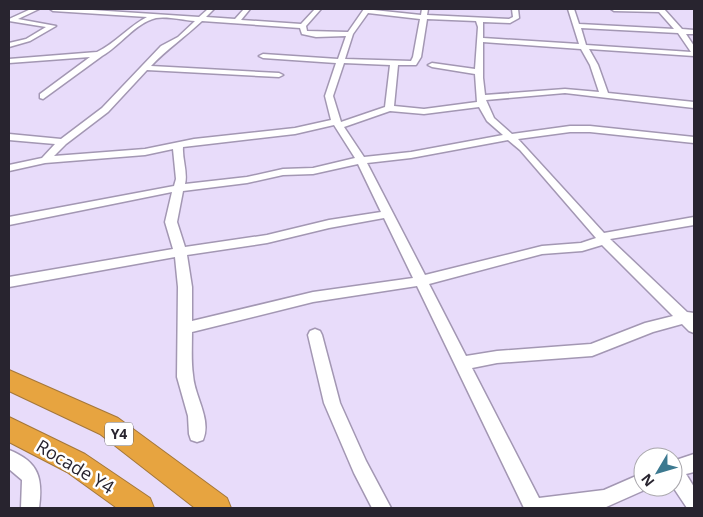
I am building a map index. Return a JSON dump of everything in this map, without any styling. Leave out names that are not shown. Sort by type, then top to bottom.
[{"type":"highway","name":"Y4","points":[[9,380],[109,426],[217,508]]},
{"type":"highway","name":"Rocade Y4","points":[[9,429],[76,463],[140,508]]},
{"type":"street","points":[[10,21],[36,9]]},
{"type":"street","points":[[53,9],[303,26]]},
{"type":"street","points":[[45,160],[63,142],[105,110],[164,48],[180,38],[211,9]]},
{"type":"street","points":[[237,21],[247,9]]},
{"type":"street","points":[[318,9],[303,26],[304,33],[311,36],[350,34]]},
{"type":"street","points":[[515,9],[516,18],[513,20],[479,20],[425,13],[367,10],[350,34],[329,96],[337,124],[361,160],[534,508],[604,499],[633,486]]},
{"type":"street","points":[[571,9],[604,95]]},
{"type":"street","points":[[614,9],[661,10],[694,52]]},
{"type":"street","points":[[263,56],[413,63],[417,57],[425,13]]},
{"type":"street","points":[[43,96],[99,54],[109,49],[137,25],[154,16]]},
{"type":"street","points":[[479,20],[481,27],[479,72],[482,101],[490,119],[523,148],[602,238],[645,283],[691,320]]},
{"type":"street","points":[[9,45],[28,40],[53,26],[10,21]]},
{"type":"street","points":[[576,26],[694,32]]},
{"type":"street","points":[[680,32],[694,39]]},
{"type":"street","points":[[480,40],[694,52]]},
{"type":"street","points":[[9,61],[99,54]]},
{"type":"street","points":[[389,108],[394,63]]},
{"type":"street","points":[[432,65],[479,72]]},
{"type":"street","points":[[146,68],[279,75]]},
{"type":"street","points":[[9,168],[45,160],[145,152],[194,142],[295,131],[337,124],[379,113],[389,108],[410,112],[428,112],[482,101],[559,91],[694,105]]},
{"type":"street","points":[[9,221],[43,215],[93,202],[155,191],[247,180],[283,172],[313,171],[345,162],[411,155],[509,137],[580,128],[694,140]]},
{"type":"street","points":[[9,137],[63,142]]},
{"type":"street","points":[[178,146],[181,179],[171,222],[180,252],[185,287],[184,377],[196,416],[197,434]]},
{"type":"street","points":[[9,282],[267,239],[329,224],[388,214]]},
{"type":"street","points":[[186,328],[313,297],[422,281],[542,250],[582,247],[602,238],[694,221]]},
{"type":"street","points":[[462,363],[498,357],[592,350],[650,327],[691,320]]},
{"type":"street","points":[[315,335],[332,403],[360,467],[382,508]]},
{"type":"street","points":[[9,459],[25,468],[32,478],[30,508]]},
{"type":"street","points":[[683,486],[694,502]]}]
